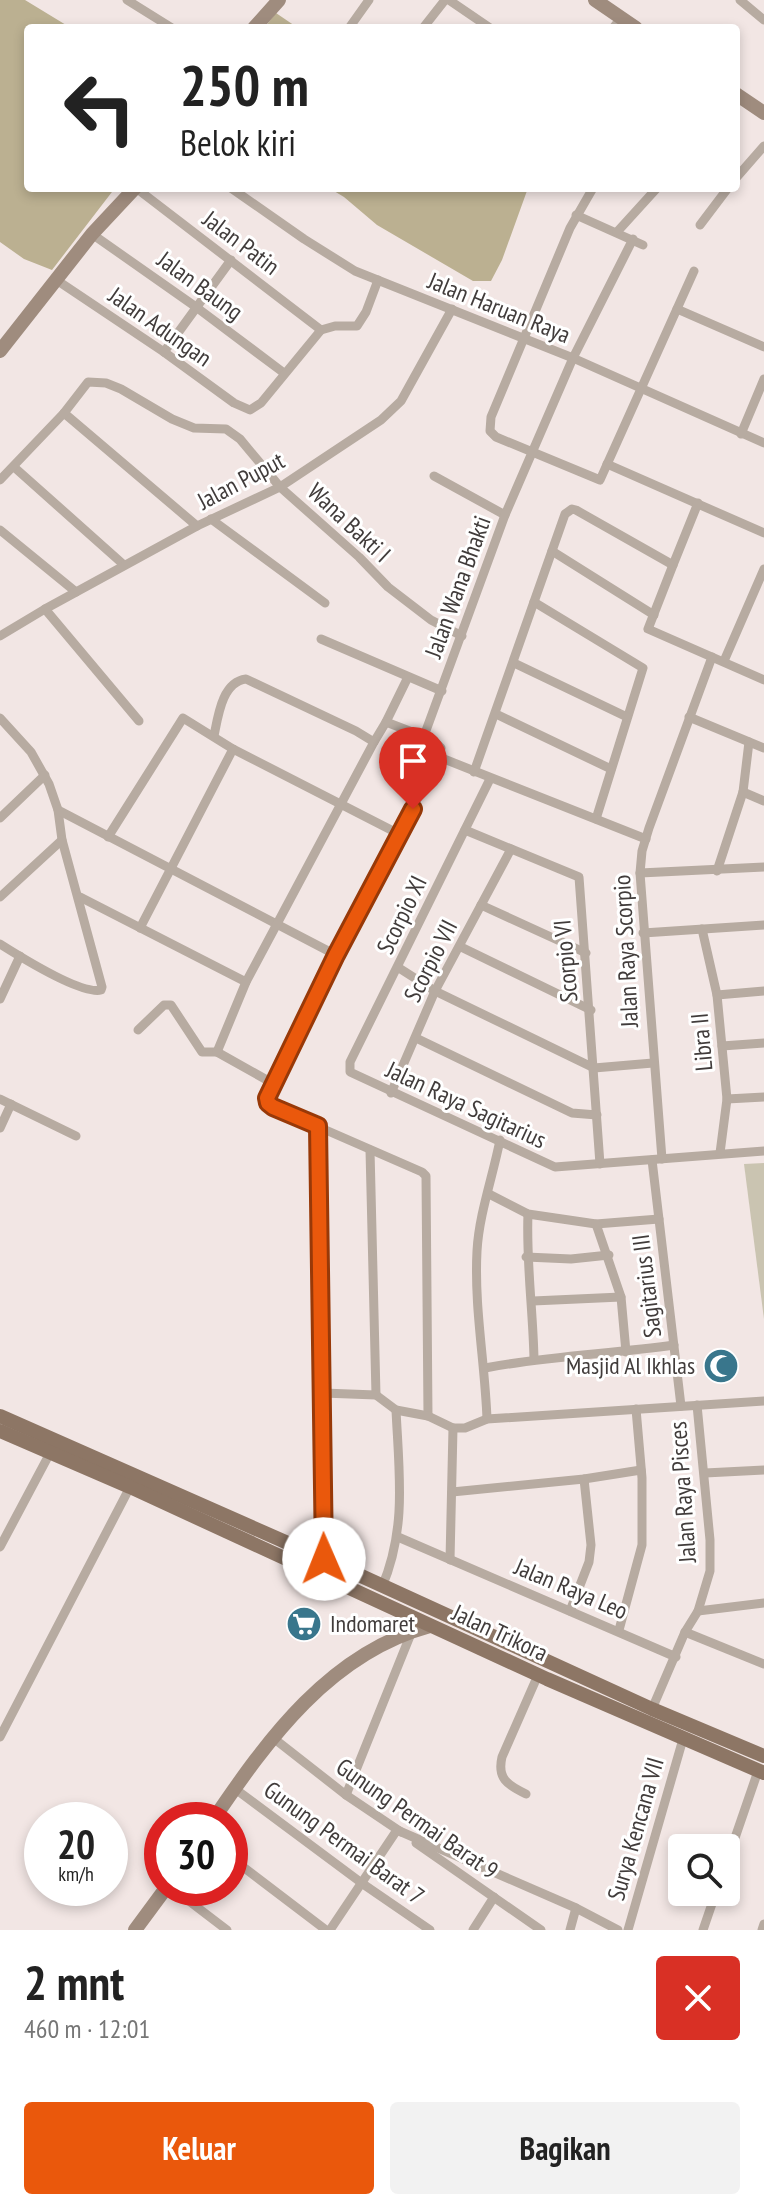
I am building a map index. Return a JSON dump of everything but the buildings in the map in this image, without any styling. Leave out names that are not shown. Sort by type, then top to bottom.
[{"type":"main road","name":"Jalan Trikora","points":[[0,1416],[314,1560],[430,1626],[761,1772]]},
{"type":"main road","name":"Jalan Trikora","points":[[0,1431],[130,1487],[382,1587],[764,1756]]},
{"type":"main road","points":[[543,1677],[555,1664]]},
{"type":"street","points":[[127,0],[166,24]]},
{"type":"street","points":[[258,24],[279,0]]},
{"type":"street","points":[[352,24],[369,0]]},
{"type":"street","points":[[595,0],[617,23]]},
{"type":"street","points":[[740,0],[764,20]]},
{"type":"street","points":[[427,24],[451,1],[484,24]]},
{"type":"street","points":[[740,100],[764,113]]},
{"type":"street","points":[[740,173],[764,146]]},
{"type":"street","points":[[0,351],[92,234],[131,192]]},
{"type":"street","name":"Jalan Patin","points":[[140,192],[321,330]]},
{"type":"street","name":"Jalan Haruan Raya","points":[[237,192],[355,271],[573,358],[764,443]]},
{"type":"street","points":[[590,192],[576,215],[489,425],[496,437],[600,480],[694,271]]},
{"type":"street","points":[[617,232],[653,192]]},
{"type":"street","points":[[700,225],[725,192]]},
{"type":"street","points":[[576,215],[643,245]]},
{"type":"street","name":"Jalan Baung","points":[[92,234],[284,373]]},
{"type":"street","name":"Jalan Wana Bhakti","points":[[424,736],[505,515],[573,358],[633,239]]},
{"type":"street","points":[[164,352],[231,260]]},
{"type":"street","name":"Jalan Adungan","points":[[55,279],[243,408],[250,410],[261,403],[284,373]]},
{"type":"street","points":[[284,373],[321,330],[335,326],[357,326],[378,280]]},
{"type":"street","name":"Jalan Puput","points":[[0,636],[197,526],[280,487],[381,420],[401,401],[452,309]]},
{"type":"street","points":[[677,309],[764,347]]},
{"type":"street","points":[[741,434],[764,379]]},
{"type":"street","name":"Wana Bakti I","points":[[64,413],[88,382],[106,383],[194,428],[226,429],[240,439],[280,487],[412,607],[462,636]]},
{"type":"street","points":[[0,480],[64,413],[197,526]]},
{"type":"street","points":[[607,464],[764,533]]},
{"type":"street","points":[[14,467],[124,565]]},
{"type":"street","points":[[434,476],[505,515]]},
{"type":"street","points":[[698,503],[648,629],[760,678]]},
{"type":"street","points":[[474,772],[565,514],[572,509],[673,565]]},
{"type":"street","points":[[211,519],[325,603]]},
{"type":"street","points":[[0,530],[76,592]]},
{"type":"street","points":[[552,551],[654,615]]},
{"type":"street","points":[[724,661],[764,569]]},
{"type":"street","points":[[534,602],[643,668],[596,819]]},
{"type":"street","points":[[45,609],[139,721]]},
{"type":"street","points":[[321,639],[442,691]]},
{"type":"street","name":"Jalan Raya Scorpio","points":[[657,1160],[640,873],[646,839],[712,657]]},
{"type":"street","points":[[514,663],[627,717]]},
{"type":"street","points":[[217,1052],[246,982],[408,677]]},
{"type":"street","points":[[214,736],[226,693],[232,684],[246,679],[374,742]]},
{"type":"street","points":[[496,714],[611,769]]},
{"type":"street","points":[[689,717],[764,748]]},
{"type":"street","points":[[0,718],[31,752],[45,775],[58,810],[62,840],[103,983],[101,990],[94,992],[84,988],[0,944]]},
{"type":"street","points":[[108,837],[183,718],[233,749],[399,834]]},
{"type":"street","points":[[386,722],[424,736],[441,748],[439,757],[336,955],[267,1098],[268,1103],[426,1176],[428,1416]]},
{"type":"street","points":[[717,871],[743,792],[749,742]]},
{"type":"street","points":[[140,928],[233,749]]},
{"type":"street","points":[[439,757],[646,839]]},
{"type":"street","points":[[0,818],[45,775]]},
{"type":"street","name":"Scorpio XI","points":[[349,1068],[490,779]]},
{"type":"street","points":[[743,792],[764,801]]},
{"type":"street","points":[[0,798],[9,810]]},
{"type":"street","points":[[58,810],[336,955]]},
{"type":"street","name":"Scorpio VI","points":[[465,830],[579,877],[600,1164]]},
{"type":"street","points":[[0,897],[62,840]]},
{"type":"street","name":"Scorpio VII","points":[[391,1093],[435,991],[511,849]]},
{"type":"street","points":[[640,873],[764,867]]},
{"type":"street","points":[[80,897],[246,982]]},
{"type":"street","points":[[481,905],[586,953]]},
{"type":"street","points":[[643,933],[764,925]]},
{"type":"street","name":"Libra II","points":[[702,929],[717,995],[727,1099],[720,1153]]},
{"type":"street","points":[[461,947],[591,1010]]},
{"type":"street","points":[[0,999],[20,956]]},
{"type":"street","points":[[399,968],[435,991],[594,1068],[653,1063]]},
{"type":"street","points":[[717,995],[764,991]]},
{"type":"street","points":[[138,1030],[164,1005],[171,1005],[202,1052],[217,1052],[274,1084]]},
{"type":"street","points":[[416,1038],[572,1113],[597,1115]]},
{"type":"street","points":[[722,1046],[764,1043]]},
{"type":"street","name":"Jalan Raya Sagitarius","points":[[349,1068],[353,1075],[555,1167],[764,1151]]},
{"type":"street","points":[[727,1099],[764,1097]]},
{"type":"street","points":[[0,1099],[76,1136]]},
{"type":"street","points":[[0,1128],[11,1104]]},
{"type":"street","points":[[314,1560],[323,1393],[318,1126]]},
{"type":"street","points":[[487,1419],[485,1368],[476,1292],[478,1246],[500,1140]]},
{"type":"street","points":[[370,1150],[376,1395]]},
{"type":"street","name":"Sagitarius III","points":[[657,1160],[659,1219],[681,1406]]},
{"type":"street","points":[[489,1194],[528,1214],[596,1224],[659,1219]]},
{"type":"street","points":[[528,1214],[526,1257],[533,1301],[534,1359]]},
{"type":"street","points":[[596,1224],[621,1297],[626,1352]]},
{"type":"street","points":[[526,1257],[571,1259],[609,1255]]},
{"type":"street","points":[[533,1301],[621,1297]]},
{"type":"street","points":[[485,1368],[534,1359],[674,1345]]},
{"type":"street","points":[[323,1393],[376,1395],[396,1410],[428,1416],[453,1428],[465,1428],[487,1419],[764,1401]]},
{"type":"street","name":"Jalan Raya Pisces","points":[[652,1709],[685,1632],[698,1611],[710,1571],[705,1473],[697,1405]]},
{"type":"street","points":[[619,1630],[642,1545],[636,1409]]},
{"type":"street","points":[[382,1587],[393,1561],[401,1507],[396,1410]]},
{"type":"street","points":[[450,1560],[453,1428]]},
{"type":"street","points":[[0,1547],[50,1453]]},
{"type":"street","points":[[452,1492],[641,1470]]},
{"type":"street","points":[[705,1473],[764,1470]]},
{"type":"street","points":[[570,1611],[589,1562],[591,1545],[584,1479]]},
{"type":"street","points":[[0,1737],[130,1487]]},
{"type":"street","name":"Jalan Raya Leo","points":[[398,1537],[676,1657]]},
{"type":"street","points":[[698,1611],[764,1603]]},
{"type":"street","points":[[225,1802],[272,1737],[322,1684],[348,1664],[412,1631],[430,1626]]},
{"type":"street","points":[[346,1795],[412,1631]]},
{"type":"street","points":[[685,1632],[764,1664]]},
{"type":"street","points":[[526,1794],[507,1785],[499,1767],[543,1677]]},
{"type":"street","name":"Gunung Permai Barat 9","points":[[272,1737],[346,1795],[541,1930]]},
{"type":"street","name":"Surya Kencana VII","points":[[628,1930],[683,1739]]},
{"type":"street","points":[[737,1834],[761,1772]]},
{"type":"street","name":"Gunung Permai Barat 7","points":[[234,1788],[430,1930]]},
{"type":"street","points":[[248,1870],[328,1930],[363,1884],[397,1830],[576,1908],[618,1930]]},
{"type":"street","points":[[473,1930],[494,1897]]},
{"type":"street","points":[[135,1930],[154,1906]]},
{"type":"street","points":[[194,1906],[227,1930]]},
{"type":"street","points":[[703,1930],[711,1906]]},
{"type":"street","points":[[570,1930],[576,1908]]},
{"type":"street","points":[[762,1930],[764,1924]]},
{"type":"shaded area","points":[[0,0],[25,0],[64,24],[24,24],[24,192],[112,192],[52,270],[24,259],[0,242]]},
{"type":"shaded area","points":[[276,13],[292,24],[267,24]]},
{"type":"shaded area","points":[[336,192],[527,192],[502,260],[491,281],[473,281],[377,225]]},
{"type":"shaded area","points":[[764,1163],[764,1319],[744,1164]]},
{"type":"place","name":"Masjid Al Ikhlas","points":[[721,1366]]},
{"type":"place","name":"Indomaret","points":[[304,1624]]},
{"type":"route","points":[[324,1559],[318,1126],[273,1107],[267,1098],[336,955],[413,809]]}]
